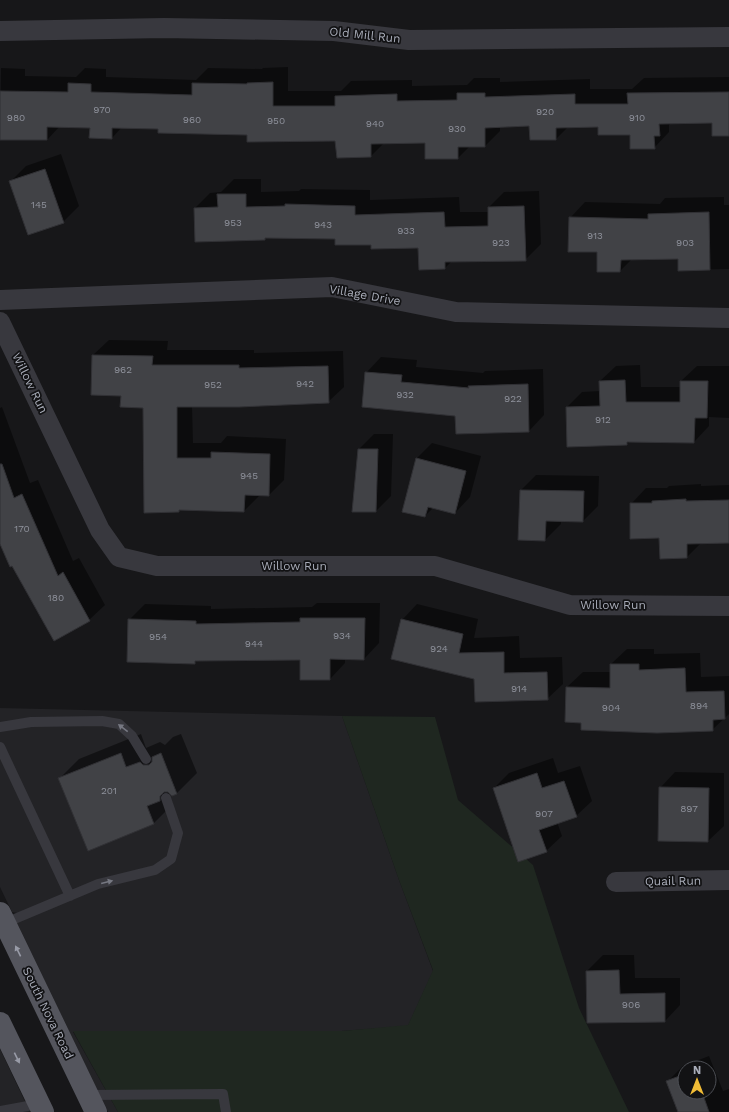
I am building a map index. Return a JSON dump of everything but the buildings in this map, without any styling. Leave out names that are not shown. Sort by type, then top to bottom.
[{"type":"main road","name":"South Nova Road","points":[[2,919],[92,1104]]},
{"type":"main road","points":[[0,1023],[41,1108]]},
{"type":"street","name":"Old Mill Run","points":[[0,31],[164,28],[334,31],[409,40],[729,38]]},
{"type":"street","name":"Village Drive","points":[[0,300],[332,287],[456,312],[729,318]]},
{"type":"street","name":"Willow Run","points":[[0,322],[100,530],[119,557],[157,566],[435,566],[570,605],[729,606]]},
{"type":"street","name":"Quail Run","points":[[616,882],[729,880]]},
{"type":"lane","points":[[0,727],[32,722],[102,721],[119,724],[132,736],[146,759]]},
{"type":"lane","points":[[0,747],[70,896]]},
{"type":"lane","points":[[2,919],[70,896],[98,884],[155,870],[171,859],[178,833],[166,798]]},
{"type":"lane","points":[[92,1104],[223,1094],[226,1112]]},
{"type":"lane","points":[[0,1110],[41,1108]]},
{"type":"shaded area","points":[[0,708],[342,716],[399,880],[433,971],[408,1026],[342,1031],[73,1032],[118,1112],[108,1112],[16,921],[17,913],[12,912],[0,887]]},
{"type":"shaded area","points":[[342,716],[435,717],[458,800],[533,865],[579,1008],[629,1112],[118,1112],[73,1031],[342,1031],[408,1025],[433,970],[399,880]]},
{"type":"shaded area","points":[[0,1049],[30,1112],[0,1112]]}]
